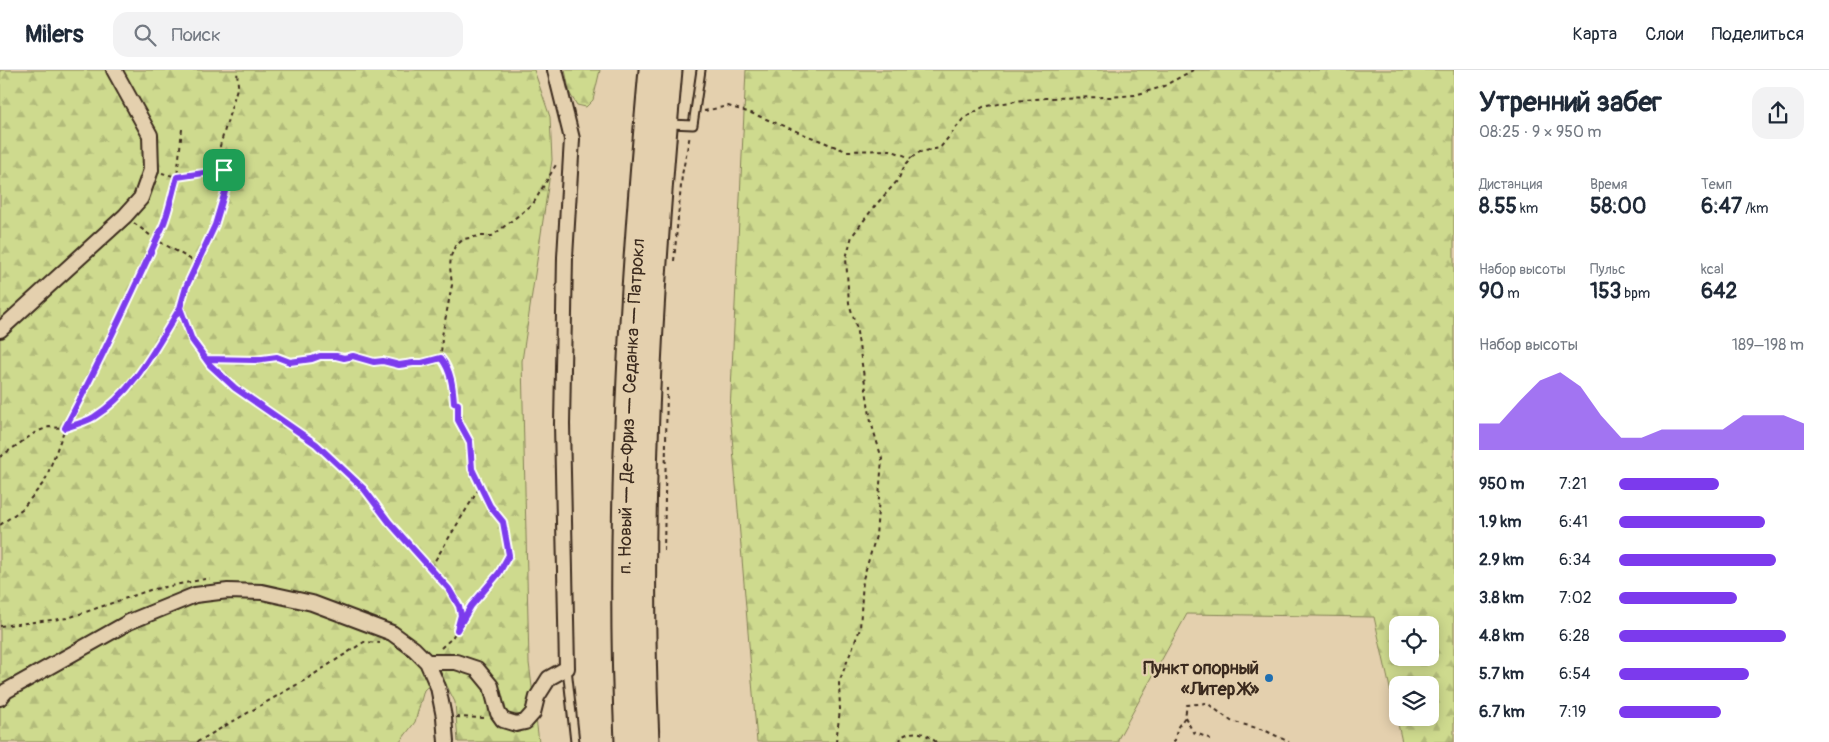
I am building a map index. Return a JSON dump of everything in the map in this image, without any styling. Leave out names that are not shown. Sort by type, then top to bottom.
[{"type":"highway","name":"п. Новый — Де-Фриз — Седанка — Патрокл","points":[[628,742],[624,657],[626,433],[637,241],[652,70]]},
{"type":"highway","name":"п. Новый — Де-Фриз — Седанка — Патрокл","points":[[646,742],[642,657],[645,433],[654,241],[669,70]]},
{"type":"street","points":[[0,330],[125,216],[141,198],[151,170],[150,135],[114,70]]},
{"type":"street","points":[[427,662],[456,662],[477,669],[491,686],[498,713],[503,720],[516,724],[525,722],[533,713],[537,697],[549,678],[567,668],[562,424],[565,257],[572,139],[554,70]]},
{"type":"street","points":[[0,698],[6,691],[129,622],[195,595],[228,592],[262,592],[312,603],[392,633],[414,649],[427,662],[438,687],[444,717],[446,742]]},
{"type":"lane","points":[[670,124],[693,125],[701,70]]},
{"type":"lane","points":[[567,668],[575,742]]},
{"type":"path","points":[[0,457],[36,432],[49,428],[65,428],[93,418],[118,399],[148,361],[180,308],[186,287],[215,225],[227,185],[220,146],[238,85],[237,70]]},
{"type":"path","points":[[836,742],[840,710],[840,682],[860,629],[863,579],[876,536],[882,460],[871,422],[856,326],[849,303],[846,258],[852,236],[898,180],[911,158],[920,152],[940,148],[963,119],[983,107],[1046,98],[1135,95],[1162,87],[1193,70]]},
{"type":"path","points":[[694,114],[728,106],[751,113],[846,151],[890,150],[911,158]]},
{"type":"path","points":[[674,264],[682,175],[693,125]]},
{"type":"path","points":[[0,525],[22,509],[45,481],[65,428],[104,354],[133,292],[155,239],[162,228],[177,177],[182,130]]},
{"type":"path","points":[[427,662],[452,638],[471,606],[499,573],[509,555],[503,522],[490,506],[472,469],[470,442],[458,420],[458,404],[454,403],[453,387],[449,372],[441,358],[443,329],[452,285],[451,256],[455,246],[464,239],[492,236],[533,204],[557,164]]},
{"type":"path","points":[[151,170],[177,177],[224,170]]},
{"type":"path","points":[[125,216],[155,239],[197,263]]},
{"type":"path","points":[[180,308],[192,340],[206,359],[235,388],[316,444],[364,489],[389,522],[449,589],[459,606],[461,615],[457,630]]},
{"type":"path","points":[[206,359],[255,360],[277,357],[290,362],[320,356],[344,358],[353,356],[374,362],[383,361],[399,365],[422,363],[441,358]]},
{"type":"path","points":[[664,551],[667,387]]},
{"type":"path","points":[[431,567],[480,487]]},
{"type":"path","points":[[0,626],[68,618],[150,590],[205,579],[216,580],[228,592]]},
{"type":"path","points":[[197,742],[305,680],[364,642],[381,643]]},
{"type":"path","points":[[1173,742],[1177,728],[1185,717],[1187,705],[1207,703],[1230,721],[1264,730],[1288,742]]},
{"type":"path","points":[[444,717],[476,717],[503,720]]},
{"type":"path","points":[[1185,717],[1193,732],[1214,742]]},
{"type":"path","points":[[900,742],[901,737],[910,732],[924,733],[936,742]]},
{"type":"green space","points":[[0,70],[534,70],[550,117],[552,160],[522,361],[529,663],[539,742],[458,742],[455,702],[445,682],[436,679],[424,690],[415,722],[400,742],[0,742]]},
{"type":"green space","points":[[565,70],[600,70],[593,100],[586,107],[577,105],[570,94]]},
{"type":"green space","points":[[746,70],[1454,70],[1454,742],[1402,742],[1398,726],[1439,726],[1439,676],[1389,676],[1389,684],[1374,617],[1187,614],[1118,742],[757,742],[730,412]]},
{"type":"place","name":"Пункт опорный «Литер Ж»","points":[[1269,678]]},
{"type":"route","points":[[224,170],[177,177],[162,228],[155,239],[133,292],[95,371],[65,428],[93,418],[118,399],[148,361],[180,308],[192,340],[210,365],[235,388],[316,444],[364,489],[389,522],[449,589],[459,606],[461,615],[457,630],[471,606],[499,573],[509,555],[508,541],[503,522],[490,506],[472,469],[470,442],[458,420],[458,404],[454,403],[453,387],[446,364],[441,358],[422,363],[399,365],[383,361],[374,362],[353,356],[344,358],[320,356],[290,362],[277,357],[255,360],[206,359],[192,340],[180,308],[186,287],[215,225],[227,185],[224,170]]}]
